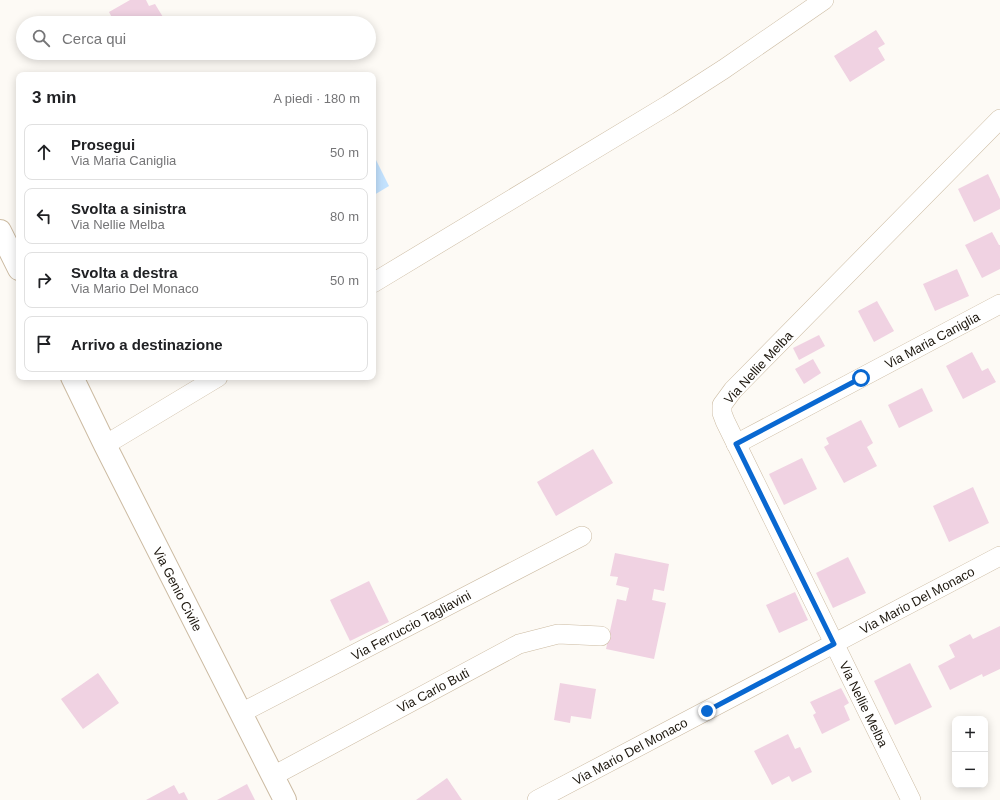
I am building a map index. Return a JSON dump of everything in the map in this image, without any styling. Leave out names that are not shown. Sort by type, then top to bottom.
[{"type":"street","points":[[376,281],[687,93],[824,0]]},
{"type":"street","name":"Via Nellie Melba","points":[[911,800],[736,444],[722,413],[722,405],[726,398],[1000,119]]},
{"type":"street","points":[[0,231],[16,263]]},
{"type":"street","name":"Via Maria Caniglia","points":[[736,444],[1000,304]]},
{"type":"street","name":"Via Genio Civile","points":[[73,380],[285,800]]},
{"type":"street","points":[[105,445],[213,380]]},
{"type":"street","name":"Via Ferruccio Tagliavini","points":[[241,713],[582,536]]},
{"type":"street","name":"Via Mario Del Monaco","points":[[537,800],[1000,556]]},
{"type":"street","name":"Via Carlo Buti","points":[[273,776],[519,644],[558,634],[601,636]]},
{"type":"water","points":[[376,160],[389,186],[376,194]]},
{"type":"building","points":[[130,0],[146,0],[149,6],[155,4],[162,16],[111,16],[109,12]]},
{"type":"building","points":[[876,30],[885,44],[878,48],[885,60],[850,82],[834,56]]},
{"type":"building","points":[[988,174],[1000,199],[1000,209],[974,222],[958,189]]},
{"type":"building","points":[[992,232],[1000,245],[1000,269],[982,278],[965,245]]},
{"type":"building","points":[[957,269],[969,296],[935,311],[923,284]]},
{"type":"building","points":[[877,301],[894,331],[874,342],[858,311]]},
{"type":"building","points":[[819,335],[825,346],[799,360],[793,348]]},
{"type":"building","points":[[972,352],[982,371],[988,368],[996,382],[963,399],[946,366]]},
{"type":"building","points":[[813,359],[821,373],[804,384],[795,369]]},
{"type":"building","points":[[922,388],[933,411],[899,428],[888,405]]},
{"type":"building","points":[[861,420],[873,443],[867,447],[877,466],[844,483],[824,447],[829,444],[826,438]]},
{"type":"building","points":[[593,449],[613,483],[556,516],[537,482]]},
{"type":"building","points":[[802,458],[817,489],[784,505],[769,474]]},
{"type":"building","points":[[973,487],[989,523],[949,542],[933,506]]},
{"type":"building","points":[[615,553],[669,564],[664,591],[654,589],[652,600],[666,603],[654,659],[606,649],[617,599],[626,601],[629,588],[616,585],[618,577],[610,576]]},
{"type":"building","points":[[848,557],[866,593],[833,608],[816,573]]},
{"type":"building","points":[[369,581],[389,622],[350,641],[330,600]]},
{"type":"building","points":[[795,592],[808,620],[779,633],[766,605]]},
{"type":"building","points":[[1000,626],[1000,669],[983,677],[982,674],[950,690],[938,666],[955,657],[949,645],[970,634],[973,639]]},
{"type":"building","points":[[910,663],[932,707],[895,725],[874,681]]},
{"type":"building","points":[[98,673],[119,703],[83,729],[61,699]]},
{"type":"building","points":[[560,683],[596,689],[591,719],[571,716],[570,723],[554,720]]},
{"type":"building","points":[[841,688],[849,703],[844,706],[850,720],[822,734],[813,715],[816,713],[810,702]]},
{"type":"building","points":[[788,734],[795,749],[800,747],[812,772],[792,782],[789,776],[772,785],[754,751]]},
{"type":"building","points":[[447,778],[462,800],[416,800]]},
{"type":"building","points":[[247,784],[255,800],[217,800]]},
{"type":"building","points":[[174,785],[179,794],[184,792],[188,800],[146,800]]},
{"type":"route","points":[[707,711],[834,644],[736,444],[861,378]]}]
